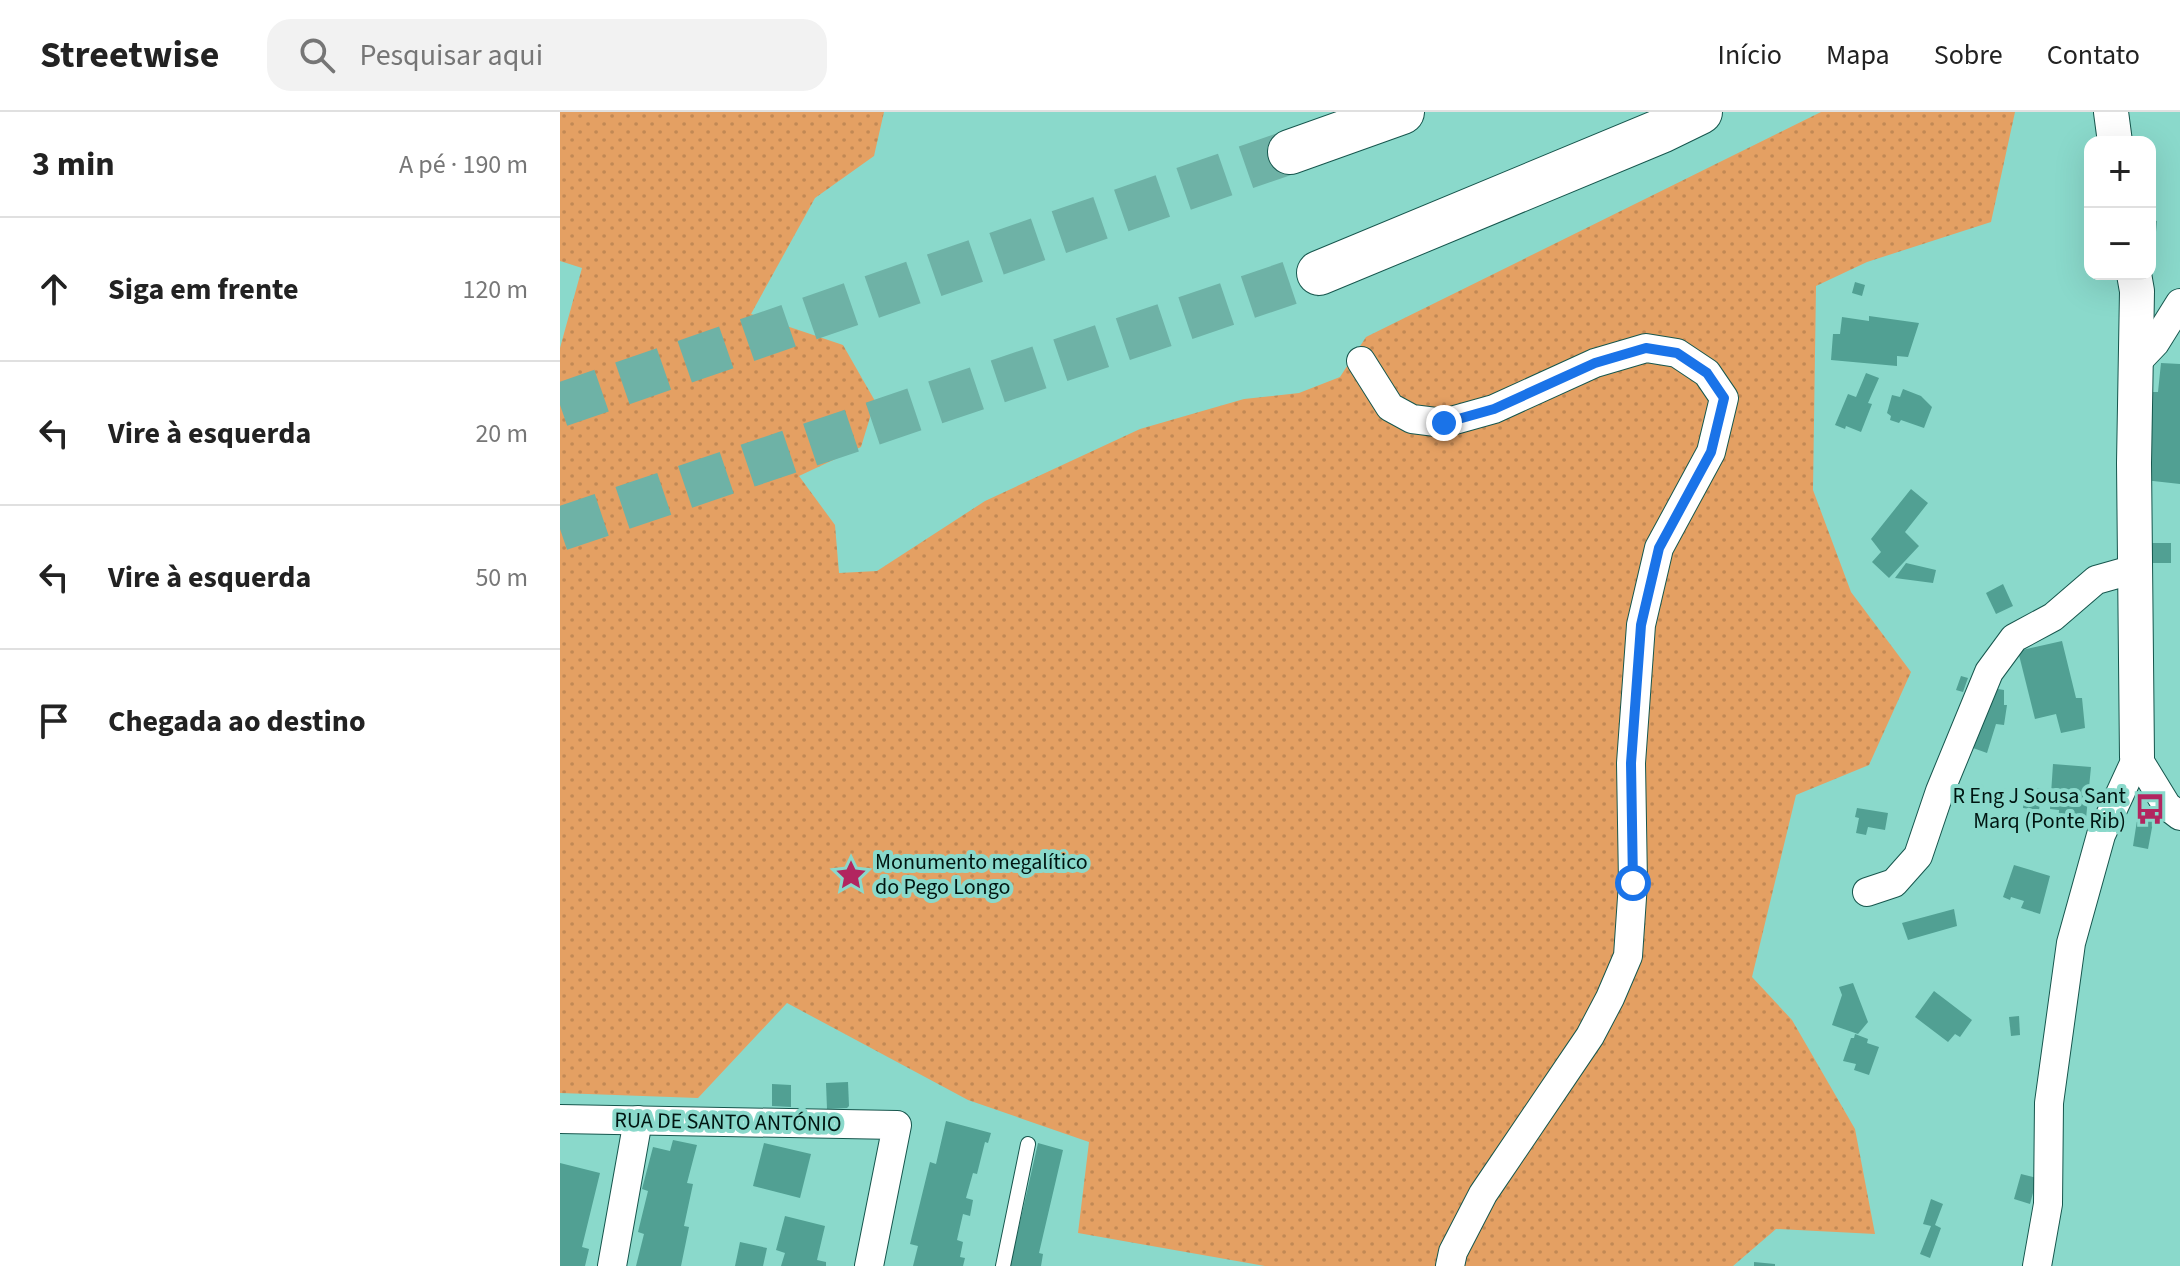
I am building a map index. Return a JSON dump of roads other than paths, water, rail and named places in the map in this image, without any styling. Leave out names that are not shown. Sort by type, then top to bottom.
[{"type":"highway","points":[[1290,152],[1402,112]]},
{"type":"highway","points":[[1319,273],[1700,112]]},
{"type":"street","points":[[2111,112],[2114,136]]},
{"type":"street","points":[[2037,1266],[2048,1204],[2049,1103],[2071,943],[2101,835],[2137,757],[2135,280]]},
{"type":"street","points":[[2135,364],[2155,343],[2180,303]]},
{"type":"street","points":[[1361,361],[1390,407],[1412,419],[1444,423],[1494,409],[1595,363],[1646,348],[1677,353],[1707,373],[1724,398],[1711,452],[1659,548],[1641,625],[1631,763],[1633,883],[1628,956],[1590,1036],[1483,1194],[1453,1252],[1450,1266]]},
{"type":"street","points":[[1867,892],[1894,883],[1918,856],[1940,791],[1989,672],[2014,638],[2053,617],[2096,580],[2135,569]]},
{"type":"street","points":[[2137,757],[2167,806],[2180,816]]},
{"type":"street","name":"RUA DE SANTO ANTÓNIO","points":[[560,1119],[897,1125],[869,1266]]},
{"type":"street","points":[[612,1266],[638,1120]]},
{"type":"lane","points":[[1003,1266],[1028,1144]]},
{"type":"tunnel","points":[[560,405],[1290,152]]},
{"type":"tunnel","points":[[560,529],[1319,273]]},
{"type":"place","name":"R Eng J Sousa Sant Marq (Ponte Rib)","points":[[2150,809]]},
{"type":"place","name":"Monumento megalítico do Pego Longo","points":[[851,875]]}]
